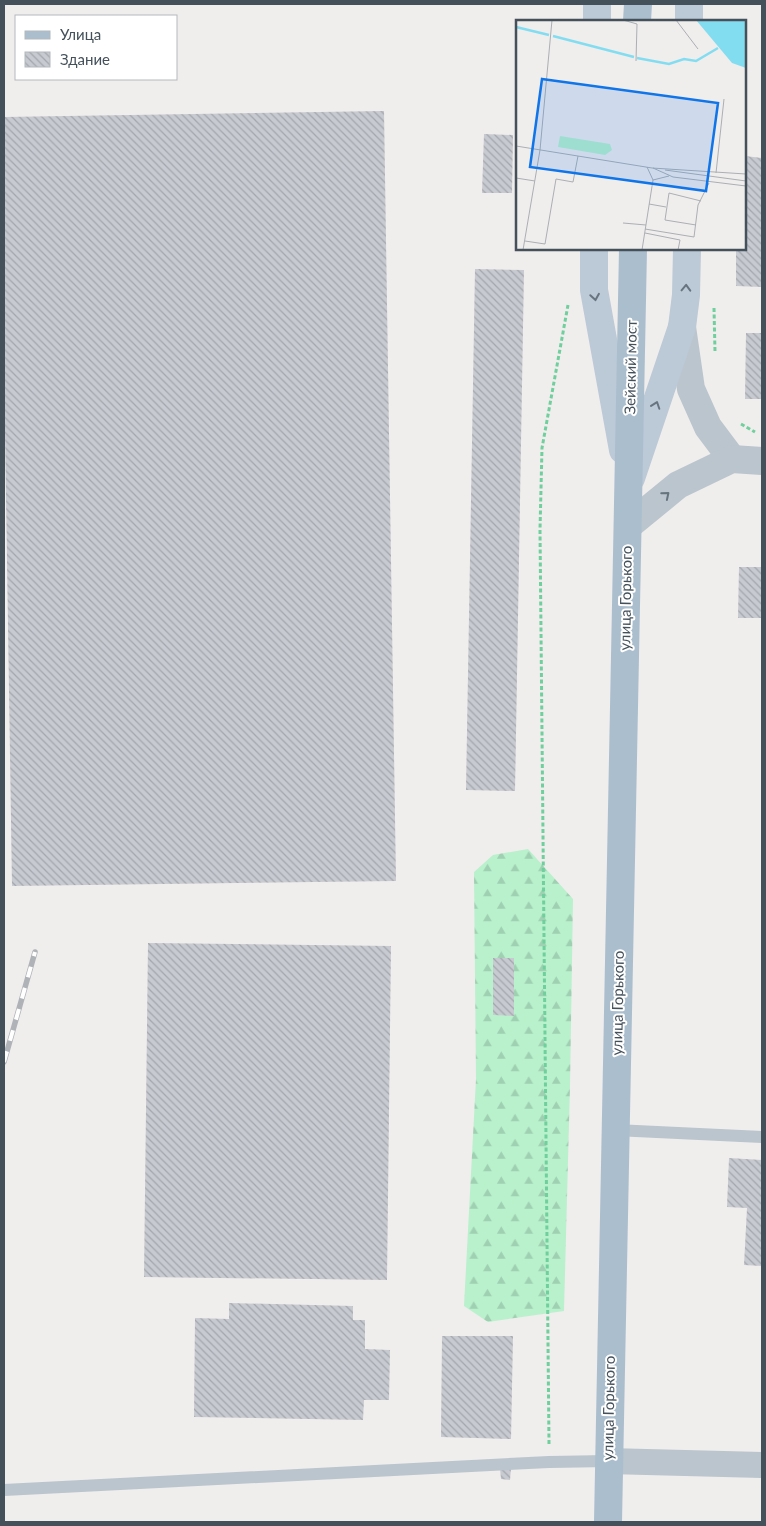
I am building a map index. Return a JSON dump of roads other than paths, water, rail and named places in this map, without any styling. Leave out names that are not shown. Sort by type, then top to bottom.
[{"type":"main road","points":[[596,20],[597,4]]},
{"type":"main road","points":[[637,20],[638,4]]},
{"type":"main road","points":[[689,20],[690,4]]},
{"type":"main road","name":"улица Горького","points":[[594,250],[594,290],[629,484],[608,1522]]},
{"type":"main road","name":"Зейский мост","points":[[629,484],[633,250]]},
{"type":"main road","name":"улица Горького","points":[[629,484],[682,327],[686,294],[687,250]]},
{"type":"street","points":[[682,327],[691,389],[708,427],[732,459]]},
{"type":"street","points":[[628,526],[678,485],[732,459],[762,461]]},
{"type":"street","points":[[608,1461],[762,1464]]},
{"type":"lane","points":[[615,1130],[762,1137]]},
{"type":"lane","points":[[4,1490],[549,1462],[608,1461]]},
{"type":"railway","points":[[4,1062],[35,952]]}]
